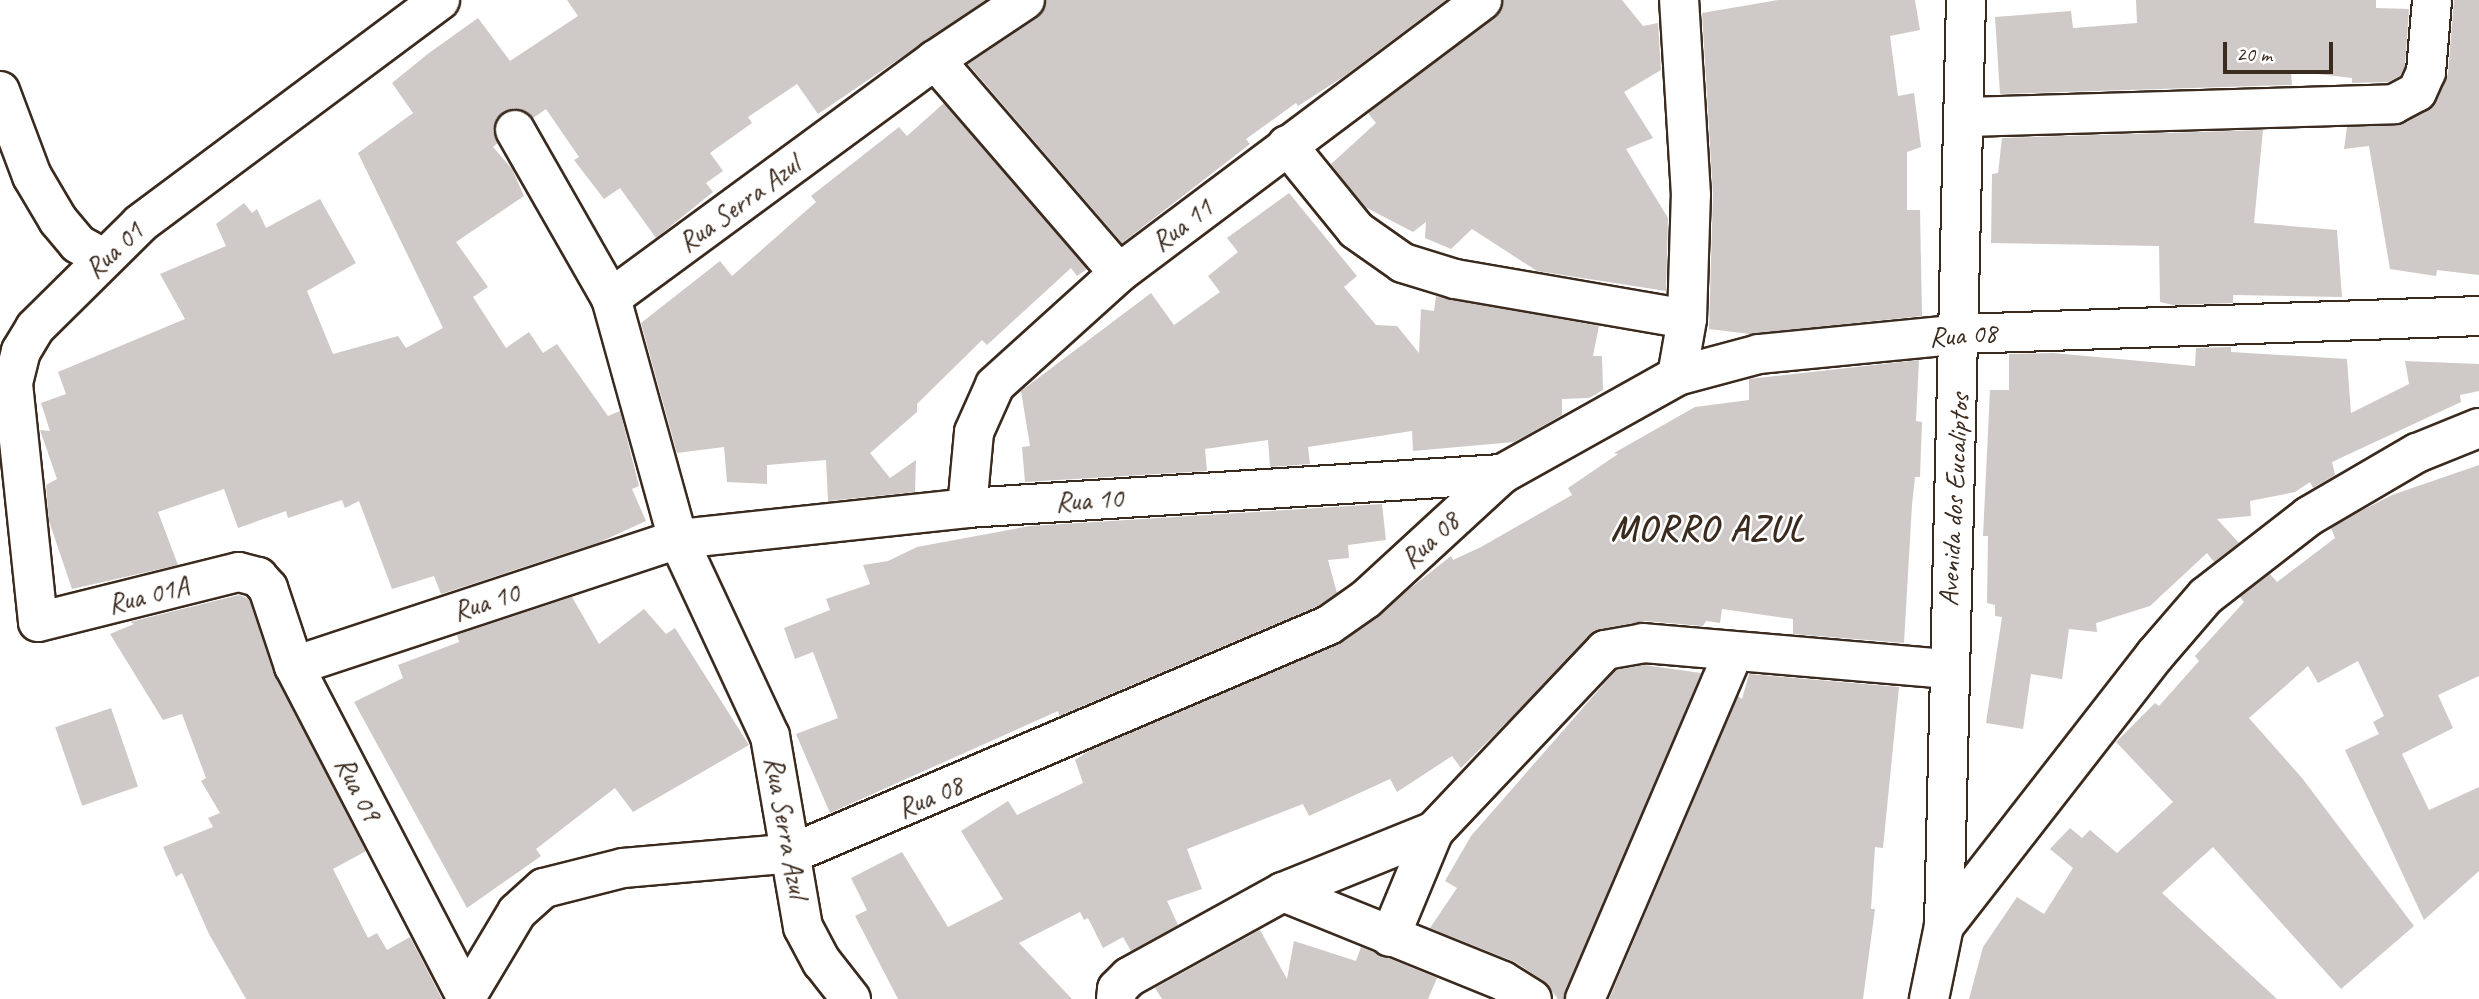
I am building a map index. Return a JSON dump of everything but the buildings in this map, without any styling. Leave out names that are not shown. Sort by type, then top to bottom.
[{"type":"street","name":"Rua 01","points":[[38,622],[13,384],[21,351],[35,328],[140,224],[440,0]]},
{"type":"street","name":"Rua Serra Azul","points":[[611,298],[935,60],[1025,0]]},
{"type":"street","name":"Rua 11","points":[[967,508],[974,432],[995,385],[1119,272],[1482,0]]},
{"type":"street","points":[[1676,376],[1687,319],[1691,195],[1679,0]]},
{"type":"street","name":"Avenida dos Eucaliptos","points":[[1930,999],[1944,926],[1947,669],[1962,334],[1967,117],[1966,0]]},
{"type":"street","points":[[1967,117],[2394,104],[2417,92],[2426,72],[2432,0]]},
{"type":"street","points":[[935,60],[1119,272]]},
{"type":"street","points":[[0,91],[32,176],[58,220],[78,244],[103,258]]},
{"type":"street","points":[[515,130],[611,298],[678,539]]},
{"type":"street","points":[[1287,145],[1356,230],[1403,263],[1455,279],[1687,319]]},
{"type":"street","name":"Rua 08","points":[[466,998],[517,912],[544,888],[623,868],[793,853],[1329,625],[1366,599],[1502,474],[1676,376],[1759,354],[1962,334],[2479,316]]},
{"type":"street","points":[[1944,926],[2155,654],[2206,596],[2309,516],[2417,453],[2479,428]]},
{"type":"street","name":"Rua 10","points":[[294,666],[678,539],[967,508],[1502,474]]},
{"type":"street","name":"Rua Serra Azul","points":[[678,539],[731,648],[770,737],[793,853],[803,928],[822,962],[851,999]]},
{"type":"street","name":"Rua 01A","points":[[38,622],[239,572],[258,577]]},
{"type":"street","name":"Rua 09","points":[[258,577],[268,588],[294,666],[466,998]]},
{"type":"street","points":[[1390,937],[1434,831],[1605,650],[1643,643],[1733,653],[1947,669]]},
{"type":"street","points":[[1586,999],[1733,653]]},
{"type":"street","points":[[1116,999],[1117,989],[1129,977],[1283,892],[1434,831]]},
{"type":"street","points":[[1283,892],[1503,981],[1532,999]]},
{"type":"district","name":"MORRO AZUL","points":[[1708,529]]}]
